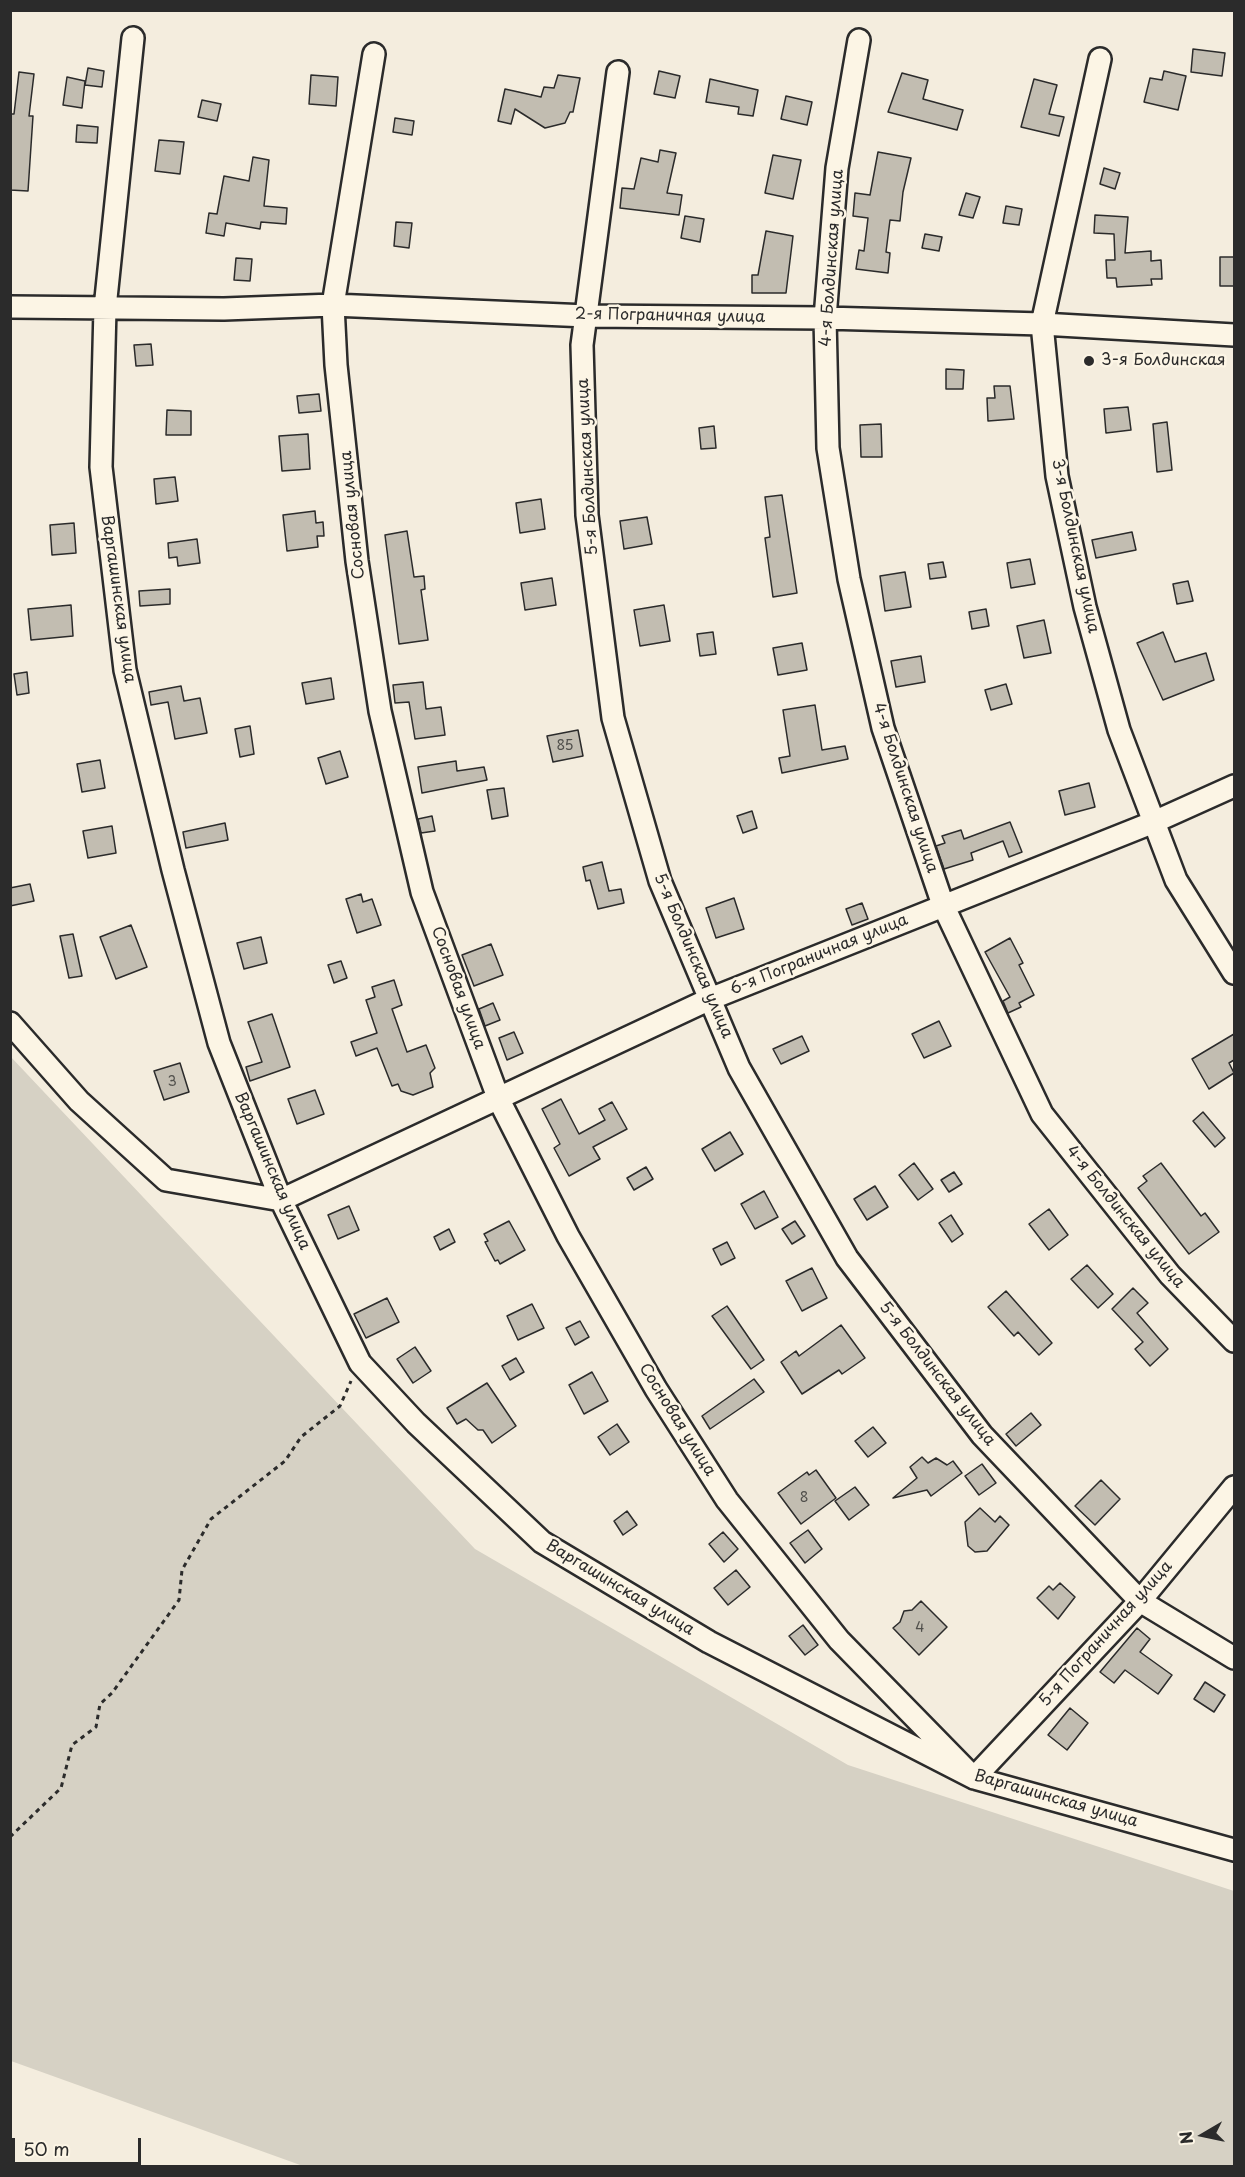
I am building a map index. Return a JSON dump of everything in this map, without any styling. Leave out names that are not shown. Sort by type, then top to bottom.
[{"type":"street","name":"Варгашинская улица","points":[[133,38],[105,308],[100,467],[125,670],[173,870],[219,1043],[280,1200],[360,1363],[416,1423],[542,1542],[709,1642],[974,1778],[1234,1850]]},
{"type":"street","name":"4-я Болдинская улица","points":[[860,40],[837,168],[825,318],[828,448],[849,579],[883,728],[943,905],[1042,1114],[1170,1275],[1234,1341]]},
{"type":"street","name":"Сосновая улица","points":[[374,54],[333,305],[336,365],[357,561],[380,711],[422,892],[499,1100],[568,1236],[656,1389],[727,1500],[839,1640],[974,1778]]},
{"type":"street","name":"3-я Болдинская улица","points":[[1100,58],[1042,324],[1057,477],[1085,608],[1119,730],[1176,880],[1234,973]]},
{"type":"street","name":"5-я Болдинская улица","points":[[618,72],[582,345],[588,515],[613,718],[660,881],[739,1068],[847,1258],[982,1436],[1140,1601],[1234,1658]]},
{"type":"street","name":"2-я Пограничная улица","points":[[10,307],[224,309],[333,305],[587,316],[825,318],[1042,324],[1234,335]]},
{"type":"street","name":"6-я Пограничная улица","points":[[280,1200],[499,1100],[710,999],[1154,822],[1234,786]]},
{"type":"street","points":[[10,1023],[79,1101],[166,1180],[280,1200]]},
{"type":"street","name":"5-я Пограничная улица","points":[[974,1778],[1140,1601],[1234,1487]]},
{"type":"path","points":[[10,1837],[62,1788],[72,1745],[96,1727],[100,1704],[112,1693],[179,1600],[182,1569],[211,1519],[285,1461],[301,1437],[340,1406],[351,1381]]},
{"type":"shaded area","points":[[10,1056],[475,1549],[848,1765],[1234,1891],[1234,2166],[303,2166],[11,2061]]},
{"type":"building","points":[[1193,49],[1225,53],[1222,76],[1191,72]]},
{"type":"building","points":[[88,68],[104,71],[102,87],[85,85]]},
{"type":"building","points":[[659,71],[680,76],[675,98],[654,94]]},
{"type":"building","points":[[1164,71],[1186,76],[1178,110],[1144,102],[1150,78],[1162,80]]},
{"type":"building","points":[[19,72],[34,74],[29,116],[33,116],[28,191],[10,190],[10,114],[14,114]]},
{"type":"building","points":[[902,73],[928,80],[923,99],[963,110],[957,130],[888,112]]},
{"type":"building","points":[[311,75],[338,77],[336,106],[309,104]]},
{"type":"building","points":[[558,75],[580,78],[573,112],[570,112],[565,123],[545,128],[515,109],[511,124],[498,121],[505,89],[541,97],[544,87],[554,88]]},
{"type":"building","points":[[67,77],[85,81],[82,108],[63,105]]},
{"type":"building","points":[[710,79],[758,90],[753,116],[738,114],[739,107],[706,102]]},
{"type":"building","points":[[1034,79],[1057,85],[1049,114],[1064,117],[1059,136],[1021,127]]},
{"type":"building","points":[[786,96],[812,102],[807,125],[781,119]]},
{"type":"building","points":[[202,100],[221,104],[217,121],[198,117]]},
{"type":"building","points":[[395,118],[414,121],[412,135],[393,132]]},
{"type":"building","points":[[77,125],[98,127],[97,143],[76,142]]},
{"type":"building","points":[[159,140],[184,142],[180,174],[155,171]]},
{"type":"building","points":[[660,150],[676,153],[667,193],[682,195],[679,215],[620,208],[622,188],[634,189],[641,158],[658,162]]},
{"type":"building","points":[[878,152],[911,158],[903,192],[900,221],[890,220],[886,252],[890,253],[888,273],[856,269],[859,250],[864,251],[868,218],[853,216],[855,193],[870,195]]},
{"type":"building","points":[[773,155],[801,160],[793,199],[765,193]]},
{"type":"building","points":[[253,157],[269,160],[264,206],[287,208],[286,224],[261,222],[260,229],[226,223],[224,236],[206,233],[209,213],[217,214],[224,176],[249,181]]},
{"type":"building","points":[[1104,168],[1120,173],[1115,189],[1100,184]]},
{"type":"building","points":[[966,193],[980,197],[973,218],[959,215]]},
{"type":"building","points":[[1006,206],[1022,209],[1019,225],[1003,223]]},
{"type":"building","points":[[1095,215],[1128,217],[1125,253],[1151,251],[1151,261],[1161,260],[1162,279],[1151,279],[1152,285],[1117,287],[1116,278],[1107,278],[1106,260],[1115,260],[1114,234],[1094,233]]},
{"type":"building","points":[[685,216],[704,219],[700,242],[681,238]]},
{"type":"building","points":[[396,222],[412,223],[409,248],[394,246]]},
{"type":"building","points":[[766,231],[793,236],[786,293],[752,293],[752,275],[758,275]]},
{"type":"building","points":[[925,234],[942,237],[939,251],[922,248]]},
{"type":"building","points":[[1220,257],[1234,257],[1234,286],[1220,286]]},
{"type":"building","points":[[236,258],[252,259],[250,281],[234,280]]},
{"type":"building","points":[[151,344],[153,365],[136,366],[134,345]]},
{"type":"building","points":[[946,369],[964,370],[963,389],[946,389]]},
{"type":"building","points":[[994,386],[1010,386],[1014,419],[988,421],[987,398],[995,398]]},
{"type":"building","points":[[319,394],[321,411],[299,413],[297,396]]},
{"type":"building","points":[[1128,407],[1131,430],[1106,433],[1104,409]]},
{"type":"building","points":[[167,410],[191,411],[191,435],[166,435]]},
{"type":"building","points":[[1167,422],[1172,470],[1157,472],[1153,424]]},
{"type":"building","points":[[881,424],[882,457],[861,457],[860,425]]},
{"type":"building","points":[[714,426],[716,448],[701,449],[699,428]]},
{"type":"building","points":[[308,434],[310,469],[282,471],[279,436]]},
{"type":"building","points":[[175,477],[178,501],[156,504],[154,479]]},
{"type":"building","points":[[782,495],[797,593],[773,597],[765,538],[770,537],[765,497]]},
{"type":"building","points":[[541,499],[545,529],[520,533],[516,503]]},
{"type":"building","points":[[315,511],[316,523],[323,522],[324,536],[317,536],[318,547],[287,551],[283,515]]},
{"type":"building","points":[[647,517],[652,544],[624,549],[620,521]]},
{"type":"building","points":[[74,523],[76,553],[52,555],[50,525]]},
{"type":"building","points":[[407,531],[414,577],[424,576],[425,589],[421,590],[428,640],[399,644],[385,535]]},
{"type":"building","points":[[1132,532],[1136,550],[1096,558],[1092,540]]},
{"type":"building","points":[[197,539],[200,563],[178,566],[177,557],[169,558],[168,543]]},
{"type":"building","points":[[1030,559],[1035,584],[1011,588],[1007,563]]},
{"type":"building","points":[[943,562],[946,577],[930,579],[928,564]]},
{"type":"building","points":[[905,572],[911,607],[885,611],[880,576]]},
{"type":"building","points":[[552,578],[556,605],[525,610],[521,583]]},
{"type":"building","points":[[1188,581],[1193,601],[1177,604],[1173,584]]},
{"type":"building","points":[[170,589],[170,604],[140,606],[139,591]]},
{"type":"building","points":[[71,605],[73,636],[31,640],[28,609]]},
{"type":"building","points":[[664,605],[670,641],[640,646],[634,610]]},
{"type":"building","points":[[986,609],[989,626],[972,629],[969,612]]},
{"type":"building","points":[[1044,620],[1051,653],[1024,658],[1017,626]]},
{"type":"building","points":[[713,632],[716,654],[700,656],[697,634]]},
{"type":"building","points":[[1163,632],[1175,662],[1206,653],[1214,680],[1163,700],[1137,643]]},
{"type":"building","points":[[802,643],[807,670],[778,675],[773,648]]},
{"type":"building","points":[[921,656],[925,682],[896,687],[891,661]]},
{"type":"building","points":[[27,672],[29,693],[17,695],[14,674]]},
{"type":"building","points":[[331,678],[334,699],[306,704],[302,683]]},
{"type":"building","points":[[423,682],[426,709],[441,707],[445,735],[415,739],[409,702],[395,703],[393,685]]},
{"type":"building","points":[[1006,684],[1012,704],[991,710],[985,690]]},
{"type":"building","points":[[181,686],[184,701],[200,698],[207,733],[175,739],[168,702],[151,705],[149,692]]},
{"type":"building","points":[[815,705],[822,750],[845,746],[848,759],[782,773],[779,758],[790,756],[783,710]]},
{"type":"building","points":[[250,726],[254,754],[240,757],[235,729]]},
{"type":"building","points":[[578,730],[583,756],[553,762],[547,736]]},
{"type":"building","points":[[340,751],[348,777],[326,784],[318,758]]},
{"type":"building","points":[[100,760],[105,788],[82,792],[77,764]]},
{"type":"building","points":[[456,761],[457,771],[484,767],[487,780],[422,793],[418,767]]},
{"type":"building","points":[[1089,783],[1095,807],[1065,815],[1059,791]]},
{"type":"building","points":[[504,788],[508,816],[492,819],[487,790]]},
{"type":"building","points":[[752,811],[757,828],[743,833],[737,816]]},
{"type":"building","points":[[432,816],[435,831],[421,833],[418,819]]},
{"type":"building","points":[[1010,822],[1022,852],[1009,857],[1003,841],[971,853],[973,860],[944,869],[936,846],[945,843],[942,836],[961,830],[964,839]]},
{"type":"building","points":[[225,823],[228,840],[186,848],[183,832]]},
{"type":"building","points":[[112,826],[116,853],[88,858],[83,831]]},
{"type":"building","points":[[602,862],[609,891],[621,889],[624,903],[598,909],[590,880],[586,881],[583,867]]},
{"type":"building","points":[[30,884],[34,901],[10,906],[10,888]]},
{"type":"building","points":[[361,894],[363,902],[372,899],[381,925],[357,933],[346,899]]},
{"type":"building","points":[[734,898],[744,929],[716,938],[706,908]]},
{"type":"building","points":[[862,903],[868,919],[852,925],[846,909]]},
{"type":"building","points":[[131,925],[147,967],[116,979],[100,937]]},
{"type":"building","points":[[73,934],[82,976],[69,978],[60,936]]},
{"type":"building","points":[[261,937],[267,963],[244,969],[237,943]]},
{"type":"building","points":[[1010,938],[1023,963],[1019,965],[1034,995],[1019,1003],[1021,1007],[1008,1013],[1003,1001],[1010,997],[985,952]]},
{"type":"building","points":[[491,944],[503,975],[474,986],[462,955]]},
{"type":"building","points":[[341,961],[347,978],[334,983],[328,965]]},
{"type":"building","points":[[394,980],[402,1005],[392,1009],[407,1052],[426,1045],[435,1068],[430,1073],[433,1087],[413,1095],[401,1091],[398,1084],[392,1086],[377,1048],[356,1056],[351,1042],[377,1033],[366,1000],[375,997],[372,987]]},
{"type":"building","points":[[493,1003],[500,1020],[485,1026],[479,1009]]},
{"type":"building","points":[[272,1014],[290,1067],[250,1081],[246,1067],[262,1062],[248,1022]]},
{"type":"building","points":[[939,1021],[951,1046],[924,1058],[912,1034]]},
{"type":"building","points":[[514,1032],[523,1053],[507,1060],[499,1038]]},
{"type":"building","points":[[1234,1034],[1234,1060],[1229,1063],[1234,1073],[1209,1089],[1192,1059]]},
{"type":"building","points":[[802,1036],[809,1051],[781,1064],[773,1049]]},
{"type":"building","points":[[180,1063],[189,1092],[164,1100],[154,1071]]},
{"type":"building","points":[[315,1090],[324,1114],[297,1124],[288,1099]]},
{"type":"building","points":[[561,1099],[579,1134],[605,1120],[599,1109],[612,1102],[627,1129],[593,1147],[600,1159],[569,1176],[554,1148],[560,1144],[542,1109]]},
{"type":"building","points":[[1203,1112],[1225,1138],[1215,1147],[1193,1121]]},
{"type":"building","points":[[730,1132],[743,1154],[715,1171],[702,1149]]},
{"type":"building","points":[[914,1163],[933,1189],[918,1200],[899,1175]]},
{"type":"building","points":[[1161,1163],[1201,1216],[1205,1213],[1219,1232],[1189,1254],[1138,1188],[1147,1181],[1143,1176]]},
{"type":"building","points":[[646,1167],[653,1179],[634,1190],[627,1178]]},
{"type":"building","points":[[954,1172],[962,1184],[949,1192],[941,1180]]},
{"type":"building","points":[[875,1186],[888,1207],[867,1220],[854,1199]]},
{"type":"building","points":[[764,1191],[778,1217],[755,1229],[741,1204]]},
{"type":"building","points":[[349,1206],[359,1230],[338,1239],[328,1215]]},
{"type":"building","points":[[1049,1209],[1068,1235],[1049,1250],[1029,1224]]},
{"type":"building","points":[[951,1215],[963,1234],[952,1242],[939,1223]]},
{"type":"building","points":[[509,1221],[525,1250],[500,1264],[498,1260],[495,1261],[485,1242],[488,1241],[484,1234]]},
{"type":"building","points":[[795,1221],[805,1236],[792,1244],[782,1229]]},
{"type":"building","points":[[449,1229],[455,1242],[440,1250],[434,1237]]},
{"type":"building","points":[[727,1242],[735,1258],[721,1265],[713,1249]]},
{"type":"building","points":[[1087,1265],[1113,1294],[1098,1308],[1071,1279]]},
{"type":"building","points":[[812,1268],[827,1298],[802,1311],[786,1281]]},
{"type":"building","points":[[1133,1288],[1148,1303],[1137,1313],[1168,1349],[1150,1366],[1135,1349],[1143,1342],[1112,1309]]},
{"type":"building","points":[[1006,1291],[1052,1343],[1039,1355],[1018,1332],[1014,1336],[988,1307]]},
{"type":"building","points":[[387,1298],[399,1322],[366,1338],[354,1314]]},
{"type":"building","points":[[532,1304],[544,1328],[518,1340],[507,1316]]},
{"type":"building","points":[[727,1306],[764,1360],[751,1369],[712,1316]]},
{"type":"building","points":[[580,1321],[589,1337],[575,1345],[566,1328]]},
{"type":"building","points":[[841,1325],[865,1358],[842,1374],[839,1370],[802,1394],[781,1362],[796,1351],[799,1356]]},
{"type":"building","points":[[415,1347],[431,1371],[413,1383],[397,1359]]},
{"type":"building","points":[[516,1358],[524,1372],[510,1380],[502,1366]]},
{"type":"building","points":[[592,1372],[608,1401],[584,1414],[569,1385]]},
{"type":"building","points":[[754,1379],[764,1392],[710,1429],[702,1416]]},
{"type":"building","points":[[487,1383],[516,1426],[492,1443],[483,1430],[478,1430],[466,1419],[457,1424],[447,1408]]},
{"type":"building","points":[[1031,1413],[1041,1425],[1016,1446],[1006,1434]]},
{"type":"building","points":[[617,1424],[629,1442],[610,1455],[598,1437]]},
{"type":"building","points":[[873,1427],[886,1443],[868,1457],[855,1441]]},
{"type":"building","points":[[922,1457],[928,1463],[936,1458],[947,1465],[953,1461],[962,1473],[931,1496],[927,1490],[893,1498],[917,1478],[910,1467]]},
{"type":"building","points":[[982,1464],[996,1483],[979,1495],[965,1476]]},
{"type":"building","points":[[816,1470],[836,1498],[801,1524],[778,1493],[807,1472],[809,1475]]},
{"type":"building","points":[[1101,1480],[1120,1499],[1095,1525],[1075,1506]]},
{"type":"building","points":[[855,1487],[869,1505],[849,1520],[835,1501]]},
{"type":"building","points":[[980,1508],[995,1522],[1000,1516],[1009,1525],[987,1551],[975,1552],[968,1546],[965,1522]]},
{"type":"building","points":[[627,1511],[637,1525],[623,1535],[614,1521]]},
{"type":"building","points":[[808,1530],[822,1549],[805,1563],[790,1543]]},
{"type":"building","points":[[723,1532],[738,1549],[724,1562],[709,1544]]},
{"type":"building","points":[[736,1570],[750,1587],[728,1605],[714,1588]]},
{"type":"building","points":[[1060,1583],[1075,1597],[1058,1619],[1037,1598],[1049,1586],[1053,1590]]},
{"type":"building","points":[[921,1601],[947,1627],[919,1655],[893,1628],[900,1622],[904,1611],[912,1610]]},
{"type":"building","points":[[803,1625],[818,1645],[805,1655],[789,1636]]},
{"type":"building","points":[[1137,1628],[1150,1639],[1140,1652],[1172,1675],[1158,1694],[1125,1670],[1114,1683],[1100,1672]]},
{"type":"building","points":[[1205,1682],[1225,1695],[1214,1712],[1194,1699]]},
{"type":"building","points":[[1070,1708],[1088,1723],[1067,1750],[1048,1735]]},
{"type":"place","name":"3-я Болдинская","points":[[1089,361]]}]
